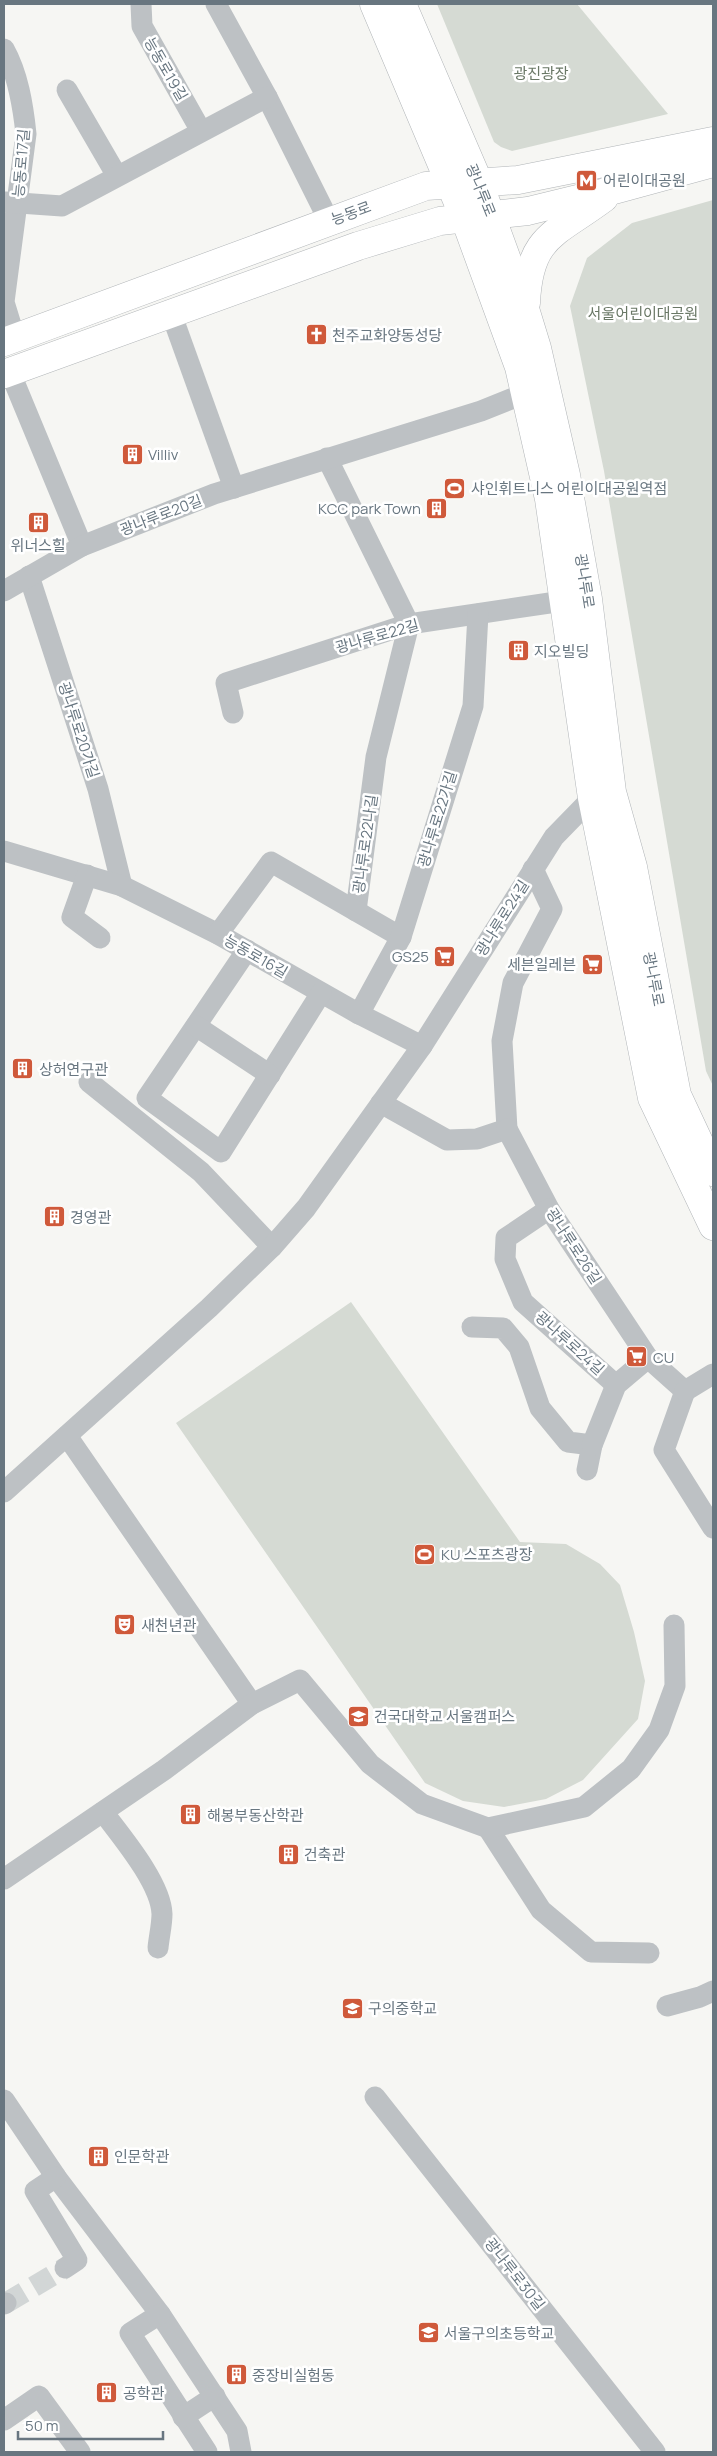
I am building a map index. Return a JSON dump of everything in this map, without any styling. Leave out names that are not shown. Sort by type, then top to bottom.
[{"type":"main road","points":[[374,4],[452,185],[478,218]]},
{"type":"main road","name":"광나루로","points":[[402,4],[479,183],[479,257],[519,366],[549,499],[563,601],[602,795],[652,1098],[713,1226]]},
{"type":"main road","name":"능동로","points":[[9,340],[426,186],[518,180],[713,140]]},
{"type":"main road","points":[[7,373],[358,246],[440,221],[478,218],[528,210],[614,190],[713,163]]},
{"type":"main road","points":[[526,312],[527,280],[532,263],[541,246],[550,234],[577,218],[614,190]]},
{"type":"main road","name":"광나루로","points":[[478,218],[526,312],[537,348],[568,484],[588,599],[602,795],[633,868],[677,1095],[713,1172]]},
{"type":"street","name":"능동로19길","points":[[141,4],[142,26],[201,131]]},
{"type":"street","points":[[216,4],[267,98],[329,221]]},
{"type":"street","name":"능동로17길","points":[[4,49],[16,80],[26,134],[10,203],[4,302],[9,340]]},
{"type":"street","points":[[67,90],[117,176]]},
{"type":"street","points":[[10,203],[62,206],[201,131],[267,98]]},
{"type":"street","points":[[171,313],[234,488]]},
{"type":"street","points":[[7,373],[82,546]]},
{"type":"street","name":"광나루로20길","points":[[4,591],[82,546],[234,488],[481,411],[526,393]]},
{"type":"street","points":[[327,458],[409,624]]},
{"type":"street","name":"광나루로20가길","points":[[29,576],[98,789],[122,886]]},
{"type":"street","name":"광나루로22길","points":[[233,713],[226,683],[409,624],[563,601]]},
{"type":"street","name":"광나루로22가길","points":[[359,1014],[401,937],[473,706],[478,614]]},
{"type":"street","name":"광나루로22나길","points":[[218,934],[270,862],[356,911],[376,757],[409,624]]},
{"type":"street","name":"광나루로24길","points":[[4,1492],[182,1333],[272,1247],[306,1208],[422,1046],[554,837],[602,795]]},
{"type":"street","name":"능동로16길","points":[[4,850],[122,886],[218,934],[359,1014],[422,1046]]},
{"type":"street","points":[[381,1103],[447,1140],[477,1139],[507,1129],[502,1041],[513,983],[552,909],[533,869]]},
{"type":"street","points":[[87,875],[72,917],[100,938]]},
{"type":"street","points":[[356,911],[401,937]]},
{"type":"street","points":[[247,950],[147,1098],[221,1152],[322,993]]},
{"type":"street","points":[[196,1026],[270,1075]]},
{"type":"street","points":[[89,1082],[201,1172],[272,1247]]},
{"type":"street","name":"광나루로26길","points":[[507,1129],[549,1209],[648,1358],[685,1391]]},
{"type":"street","name":"광나루로24길","points":[[549,1209],[506,1238],[506,1259],[523,1302],[616,1385]]},
{"type":"street","name":"광나루로24길","points":[[503,1328],[523,1302]]},
{"type":"street","points":[[472,1327],[503,1328],[519,1347],[540,1408],[568,1442],[592,1446]]},
{"type":"street","points":[[587,1470],[592,1446],[616,1385],[648,1358]]},
{"type":"street","points":[[713,1374],[685,1391],[664,1450],[713,1528]]},
{"type":"street","points":[[67,1436],[252,1704]]},
{"type":"street","points":[[4,1880],[164,1770],[252,1704],[300,1680],[378,1770],[422,1804],[488,1828],[584,1807],[631,1769],[659,1730],[675,1686],[674,1625]]},
{"type":"street","points":[[103,1812],[132,1849],[150,1880],[162,1913],[158,1948]]},
{"type":"street","points":[[488,1828],[541,1910],[591,1952],[648,1953]]},
{"type":"street","points":[[667,2006],[700,1997],[713,1991]]},
{"type":"street","name":"광나루로30길","points":[[375,2096],[655,2452]]},
{"type":"street","points":[[4,2100],[56,2177],[160,2314],[237,2431],[241,2452]]},
{"type":"street","points":[[56,2177],[35,2191],[77,2260],[65,2268]]},
{"type":"street","points":[[160,2314],[130,2333],[207,2452]]},
{"type":"street","points":[[4,2420],[39,2396],[80,2452]]},
{"type":"street","points":[[183,2417],[215,2396]]},
{"type":"green space","name":"광진광장","points":[[437,4],[577,4],[668,114],[512,151],[501,147],[494,142]]},
{"type":"green space","name":"서울어린이대공원","points":[[713,200],[713,1086],[706,1071],[604,471],[570,306],[587,258],[632,223]]},
{"type":"green space","name":"KU 스포츠광장","points":[[351,1302],[520,1542],[566,1544],[600,1564],[620,1585],[634,1632],[645,1681],[638,1719],[583,1780],[546,1799],[504,1807],[463,1801],[425,1783],[176,1423]]},
{"type":"tunnel","points":[[6,2303],[65,2268]]},
{"type":"place","name":"어린이대공원","points":[[587,180]]},
{"type":"place","name":"천주교화양동성당","points":[[316,335]]},
{"type":"place","name":"Villiv","points":[[132,454]]},
{"type":"place","name":"샤인휘트니스 어린이대공원역점","points":[[455,488]]},
{"type":"place","name":"KCC park Town","points":[[437,508]]},
{"type":"place","name":"위너스힐","points":[[38,522]]},
{"type":"place","name":"지오빌딩","points":[[518,651]]},
{"type":"place","name":"GS25","points":[[445,956]]},
{"type":"place","name":"세븐일레븐","points":[[592,964]]},
{"type":"place","name":"상허연구관","points":[[23,1069]]},
{"type":"place","name":"경영관","points":[[54,1217]]},
{"type":"place","name":"CU","points":[[637,1357]]},
{"type":"place","name":"KU 스포츠광장","points":[[425,1554]]},
{"type":"place","name":"새천년관","points":[[125,1625]]},
{"type":"place","name":"건국대학교 서울캠퍼스","points":[[358,1716]]},
{"type":"place","name":"해봉부동산학관","points":[[191,1815]]},
{"type":"place","name":"건축관","points":[[288,1854]]},
{"type":"place","name":"구의중학교","points":[[352,2008]]},
{"type":"place","name":"인문학관","points":[[98,2156]]},
{"type":"place","name":"서울구의초등학교","points":[[428,2333]]},
{"type":"place","name":"중장비실험동","points":[[236,2375]]},
{"type":"place","name":"공학관","points":[[107,2393]]}]
